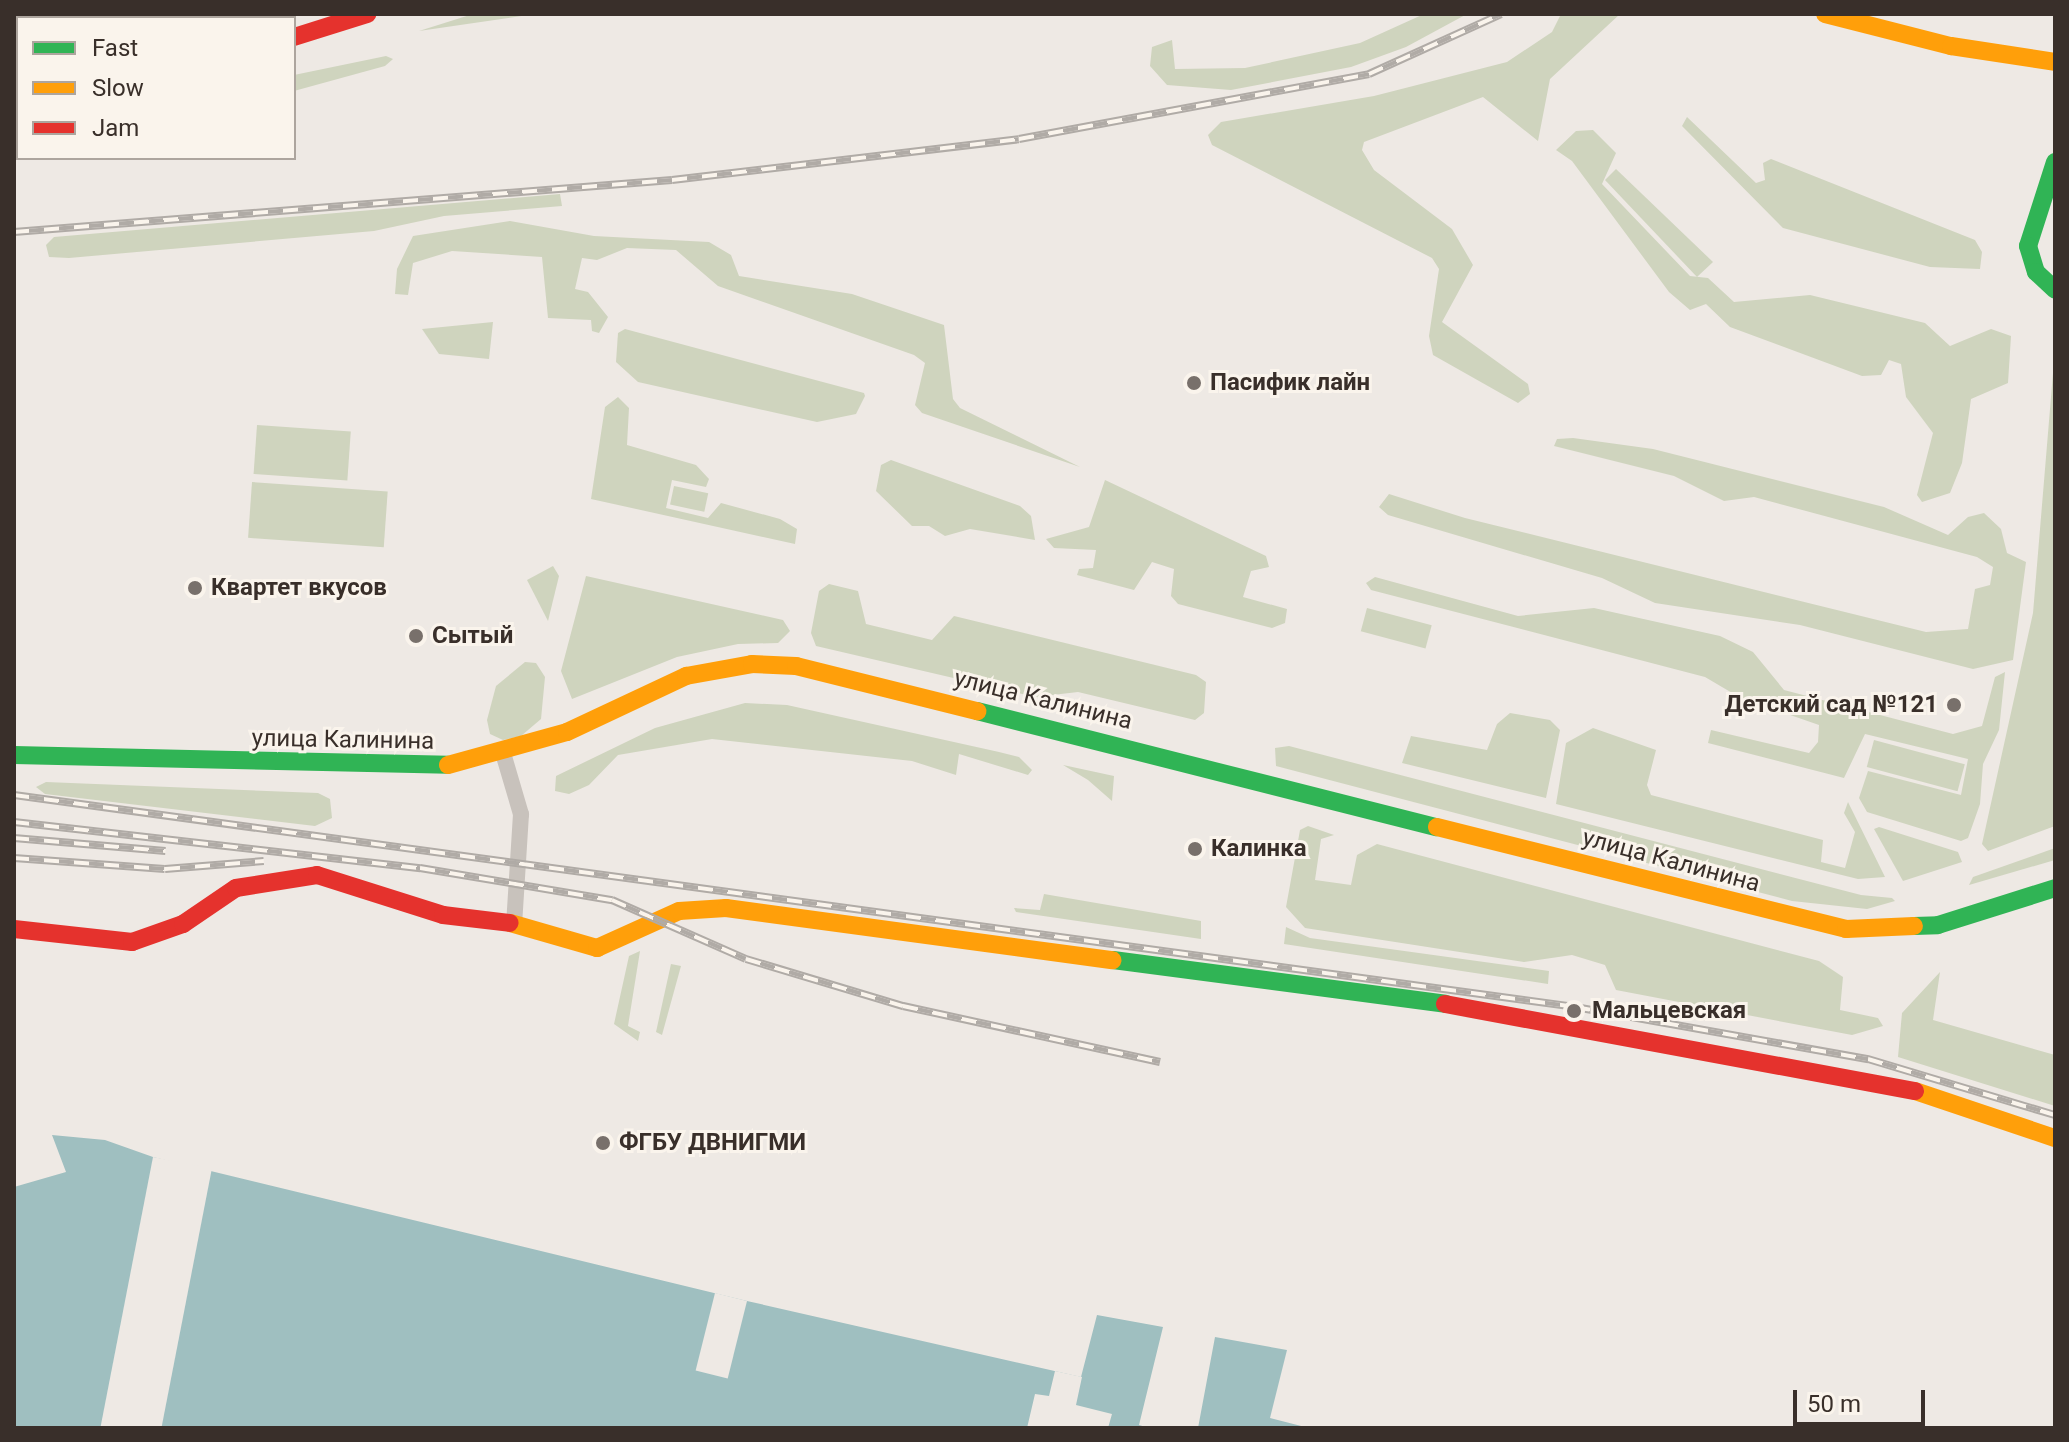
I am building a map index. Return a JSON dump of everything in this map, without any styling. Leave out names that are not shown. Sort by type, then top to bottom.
[{"type":"main road","points":[[296,36],[367,14]]},
{"type":"main road","points":[[1828,14],[1951,46],[2055,62]]},
{"type":"main road","points":[[2055,162],[2028,246],[2036,272],[2055,290]]},
{"type":"main road","name":"улица Калинина","points":[[14,755],[365,767],[443,766],[503,753],[567,732],[686,676],[752,664],[796,666],[1846,929],[1933,926],[2055,888]]},
{"type":"main road","points":[[14,929],[132,942],[183,924],[236,888],[317,875],[443,915],[514,924],[597,948],[679,911],[726,908],[1511,1013],[1885,1081],[2055,1138]]},
{"type":"street","points":[[503,753],[521,814],[514,924]]},
{"type":"green space","points":[[473,14],[535,14],[419,31]]},
{"type":"green space","points":[[1424,14],[1467,14],[1406,47],[1351,67],[1231,90],[1167,85],[1150,66],[1152,47],[1172,40],[1175,69],[1245,68],[1360,43]]},
{"type":"green space","points":[[1561,14],[1620,14],[1550,79],[1538,141],[1483,97],[1364,142],[1362,150],[1374,170],[1452,229],[1473,265],[1442,322],[1528,384],[1530,394],[1518,403],[1433,355],[1429,336],[1439,269],[1432,258],[1212,145],[1208,135],[1221,122],[1374,96],[1507,62],[1552,32]]},
{"type":"green space","points":[[386,56],[393,59],[385,66],[296,90],[296,75]]},
{"type":"green space","points":[[1687,117],[1756,183],[1765,180],[1763,163],[1771,159],[1975,240],[1982,252],[1980,269],[1930,267],[1783,228],[1682,126]]},
{"type":"green space","points":[[1593,130],[1616,153],[1602,184],[1690,276],[1708,278],[1734,302],[1810,295],[1925,323],[1950,346],[1991,329],[2011,336],[2008,383],[1971,399],[1962,463],[1950,493],[1922,502],[1917,495],[1933,433],[1906,397],[1901,364],[1889,360],[1881,375],[1862,376],[1730,327],[1706,304],[1690,310],[1669,292],[1572,161],[1556,150],[1576,131]]},
{"type":"green space","points":[[1616,169],[1713,262],[1697,277],[1605,180]]},
{"type":"green space","points":[[560,194],[562,206],[444,216],[374,231],[69,258],[49,257],[46,245],[54,237]]},
{"type":"green space","points":[[510,221],[594,236],[709,242],[731,255],[739,276],[852,294],[944,325],[953,399],[960,408],[1080,467],[922,413],[915,405],[925,363],[914,355],[718,286],[676,250],[627,248],[597,260],[582,258],[575,289],[588,292],[608,317],[599,333],[592,331],[591,320],[548,318],[542,257],[452,251],[413,263],[408,295],[395,294],[397,269],[413,236]]},
{"type":"green space","points":[[493,322],[489,359],[439,354],[422,329]]},
{"type":"green space","points":[[625,329],[864,393],[865,396],[856,414],[817,422],[638,382],[616,362],[618,333]]},
{"type":"green space","points":[[2055,349],[2055,826],[1988,851],[1982,844],[2033,613]]},
{"type":"green space","points":[[618,397],[629,408],[627,445],[696,465],[709,479],[706,487],[672,480],[666,508],[708,518],[721,503],[780,519],[797,529],[795,544],[591,499],[605,407]]},
{"type":"green space","points":[[257,425],[351,432],[347,480],[254,474]]},
{"type":"green space","points":[[1573,438],[1653,449],[1884,507],[1948,535],[1968,517],[1984,513],[2001,529],[2007,553],[2026,562],[2013,660],[1973,669],[1800,625],[1655,603],[1602,578],[1388,515],[1379,507],[1389,494],[1465,518],[1926,632],[1968,629],[1975,589],[1990,585],[1993,567],[1977,557],[1754,497],[1724,501],[1674,476],[1554,446],[1557,439]]},
{"type":"green space","points":[[891,460],[1020,506],[1031,516],[1035,540],[970,529],[945,536],[929,526],[912,526],[876,491],[881,465]]},
{"type":"green space","points":[[1105,480],[1266,556],[1269,567],[1251,571],[1243,597],[1287,609],[1285,623],[1272,628],[1178,604],[1171,596],[1174,569],[1152,562],[1134,590],[1077,575],[1079,569],[1093,568],[1096,550],[1054,548],[1046,539],[1089,527]]},
{"type":"green space","points":[[252,482],[388,491],[384,547],[248,538]]},
{"type":"green space","points":[[674,486],[708,493],[704,512],[670,505]]},
{"type":"green space","points":[[553,566],[559,576],[548,621],[527,580]]},
{"type":"green space","points":[[586,576],[783,620],[790,631],[778,643],[738,644],[677,657],[572,699],[561,671]]},
{"type":"green space","points":[[1375,577],[1518,616],[1594,608],[1720,636],[1753,652],[1784,690],[1953,734],[1982,726],[1995,677],[2005,672],[1999,730],[1983,764],[1980,804],[1968,838],[1961,841],[1867,812],[1859,798],[1868,771],[1961,795],[1968,759],[1865,734],[1844,778],[1708,743],[1711,730],[1809,753],[1818,742],[1819,725],[1739,697],[1705,677],[1371,590],[1366,583]]},
{"type":"green space","points":[[829,584],[858,591],[866,624],[932,640],[954,616],[1196,675],[1206,682],[1204,713],[1195,720],[1078,692],[1035,697],[816,646],[811,633],[819,591]]},
{"type":"green space","points":[[1367,608],[1432,625],[1426,649],[1361,631]]},
{"type":"green space","points":[[525,662],[536,663],[545,677],[541,719],[521,736],[503,740],[490,734],[487,720],[496,686]]},
{"type":"green space","points":[[745,703],[787,705],[999,752],[1019,757],[1032,770],[1028,775],[959,754],[956,775],[912,761],[712,739],[618,755],[589,785],[569,794],[555,791],[556,776],[655,728]]},
{"type":"green space","points":[[1510,713],[1550,720],[1560,730],[1546,798],[1402,763],[1411,736],[1487,750],[1497,724]]},
{"type":"green space","points":[[1593,728],[1656,750],[1647,785],[1651,795],[1823,840],[1821,862],[1845,868],[1855,832],[1844,813],[1848,802],[1885,877],[1858,879],[1556,804],[1566,743]]},
{"type":"green space","points":[[1874,740],[1965,764],[1958,791],[1867,767]]},
{"type":"green space","points":[[1289,746],[1861,895],[1892,898],[1895,901],[1867,909],[1792,901],[1276,766],[1275,748]]},
{"type":"green space","points":[[1063,765],[1114,776],[1112,801],[1088,780]]},
{"type":"green space","points":[[46,782],[318,793],[330,799],[332,818],[315,826],[45,794],[36,787]]},
{"type":"green space","points":[[1308,826],[1334,835],[1321,839],[1315,880],[1351,885],[1357,855],[1377,844],[1819,961],[1843,977],[1840,1010],[1878,1018],[1883,1026],[1852,1035],[1616,990],[1605,965],[1572,955],[1524,962],[1305,928],[1286,907],[1300,830]]},
{"type":"green space","points":[[1879,827],[1958,852],[1962,862],[1903,881],[1874,829]]},
{"type":"green space","points":[[2055,848],[2055,860],[1969,885],[1973,877]]},
{"type":"green space","points":[[1044,894],[1201,921],[1201,939],[1016,912],[1014,908],[1040,910]]},
{"type":"green space","points":[[1286,927],[1310,938],[1549,971],[1548,984],[1284,944]]},
{"type":"green space","points":[[640,951],[628,1026],[640,1032],[638,1041],[614,1024],[629,956]]},
{"type":"green space","points":[[671,964],[681,966],[662,1035],[656,1032]]},
{"type":"green space","points":[[1940,972],[1933,1020],[2055,1055],[2055,1106],[1898,1057],[1902,1013]]},
{"type":"water","points":[[52,1135],[105,1140],[153,1157],[747,1301],[1081,1377],[1097,1315],[1163,1327],[1139,1425],[1149,1428],[14,1428],[14,1187],[66,1172]]},
{"type":"water","points":[[1215,1337],[1287,1350],[1270,1418],[1309,1428],[1198,1428]]},
{"type":"pier","points":[[153,1157],[212,1168],[161,1428],[100,1428]]},
{"type":"pier","points":[[715,1293],[747,1301],[728,1379],[696,1371]]},
{"type":"pier","points":[[1055,1371],[1082,1377],[1076,1405],[1112,1414],[1108,1428],[1027,1428],[1035,1394],[1049,1396]]},
{"type":"railway","points":[[14,232],[672,180],[1019,139],[1369,74],[1501,14]]},
{"type":"railway","points":[[14,795],[1575,1007],[1868,1059],[2055,1115]]},
{"type":"railway","points":[[14,822],[420,868],[612,900],[746,959],[903,1006],[1160,1062]]},
{"type":"railway","points":[[14,838],[165,851]]},
{"type":"railway","points":[[14,858],[165,869],[264,861]]},
{"type":"traffic: fast","points":[[2055,162],[2028,246],[2036,272],[2055,290]]},
{"type":"traffic: fast","points":[[977,711],[1437,827]]},
{"type":"traffic: fast","points":[[14,755],[448,765]]},
{"type":"traffic: fast","points":[[1914,926],[1938,925],[2055,888]]},
{"type":"traffic: fast","points":[[1113,960],[1445,1004]]},
{"type":"traffic: slow","points":[[1825,14],[1951,46],[2055,62]]},
{"type":"traffic: slow","points":[[448,765],[567,732],[686,676],[752,664],[796,666],[977,711]]},
{"type":"traffic: slow","points":[[1437,827],[1846,929],[1914,926]]},
{"type":"traffic: slow","points":[[510,923],[597,948],[679,911],[726,908],[1113,960]]},
{"type":"traffic: slow","points":[[1915,1091],[2055,1138]]},
{"type":"traffic: jam","points":[[296,36],[367,14]]},
{"type":"traffic: jam","points":[[14,929],[132,942],[183,924],[236,888],[317,875],[443,915],[510,923]]},
{"type":"traffic: jam","points":[[1445,1004],[1915,1091]]},
{"type":"place","name":"Пасифик лайн","points":[[1194,383]]},
{"type":"place","name":"Квартет вкусов","points":[[195,588]]},
{"type":"place","name":"Сытый","points":[[416,636]]},
{"type":"place","name":"Детский сад №121","points":[[1954,705]]},
{"type":"place","name":"Калинка","points":[[1195,849]]},
{"type":"place","name":"Мальцевская","points":[[1574,1011]]},
{"type":"place","name":"ФГБУ ДВНИГМИ","points":[[603,1143]]}]
